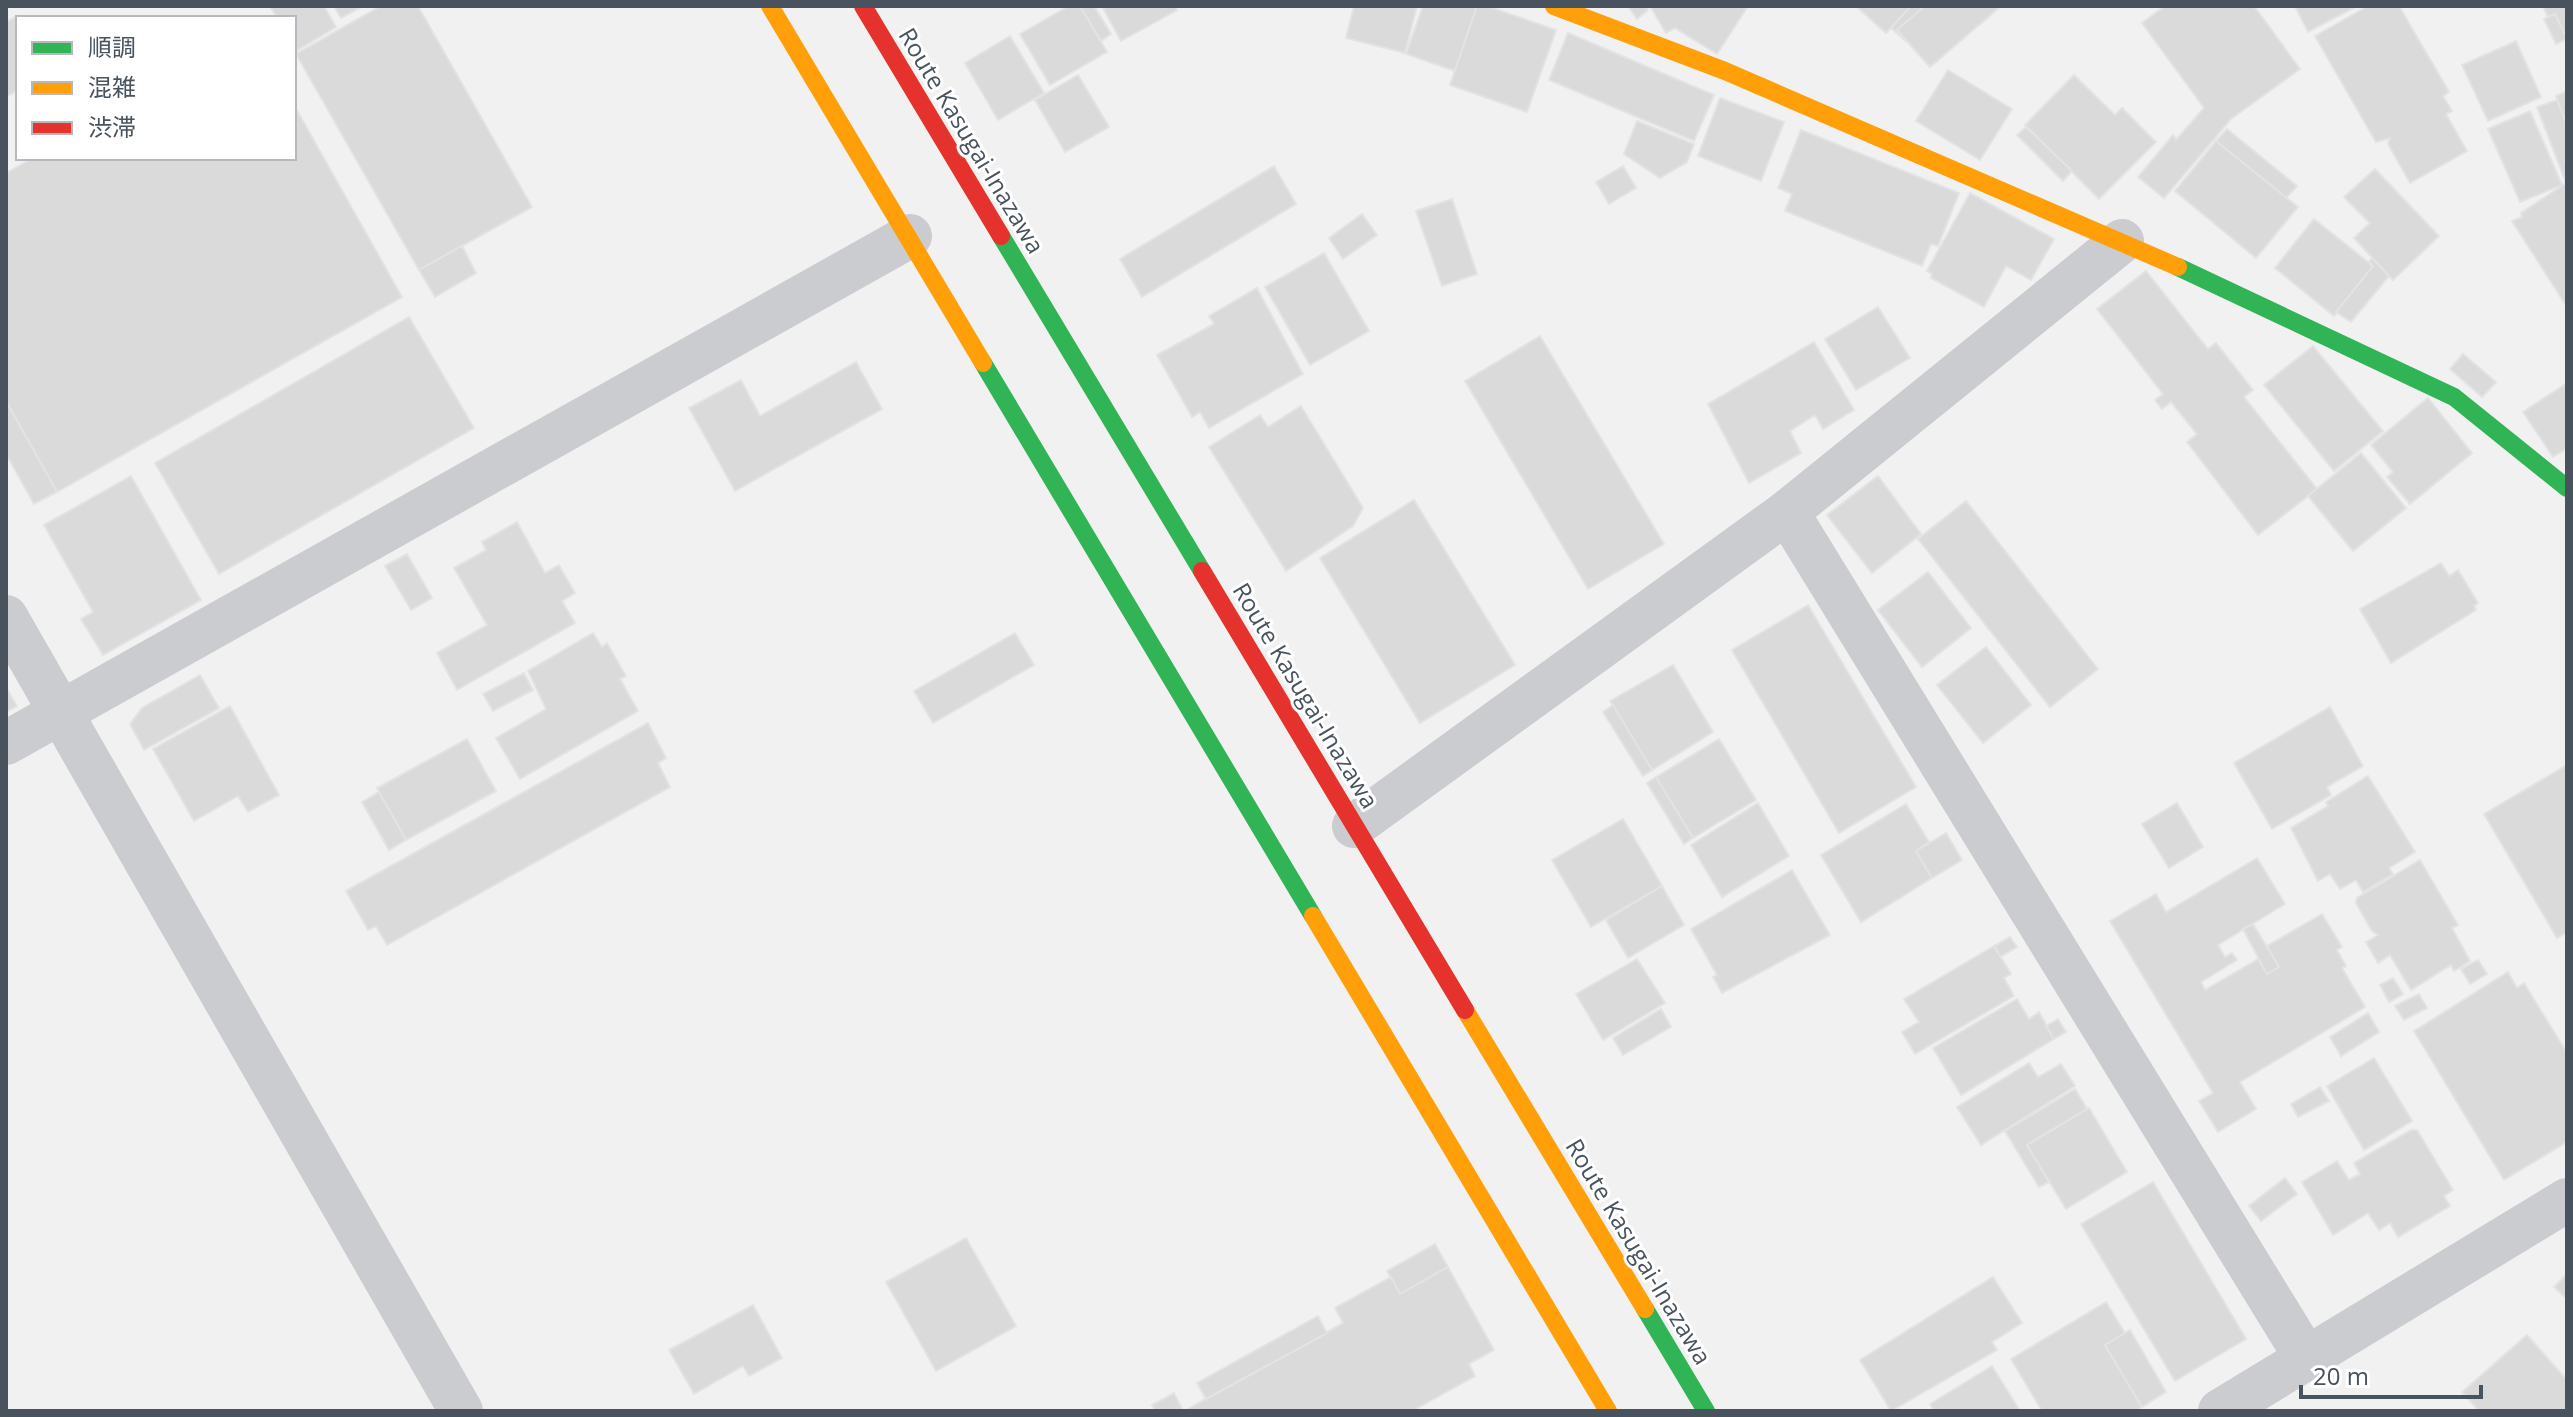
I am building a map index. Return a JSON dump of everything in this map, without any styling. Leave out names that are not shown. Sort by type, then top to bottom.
[{"type":"main road","points":[[770,6],[910,236],[1608,1411]]},
{"type":"main road","name":"Route Kasugai-Inazawa","points":[[863,6],[1706,1411]]},
{"type":"main road","points":[[1554,6],[1725,71],[2122,241],[2454,397],[2567,488]]},
{"type":"street","points":[[6,743],[910,236]]},
{"type":"street","points":[[1354,826],[1787,512],[2122,241]]},
{"type":"street","points":[[1787,512],[2305,1356]]},
{"type":"street","points":[[6,617],[461,1411]]},
{"type":"street","points":[[2220,1411],[2305,1356],[2567,1200]]},
{"type":"building","points":[[270,6],[324,6],[336,27],[296,51],[296,16],[276,16]]},
{"type":"building","points":[[334,6],[363,6],[341,18]]},
{"type":"building","points":[[381,6],[418,6],[532,207],[419,270],[296,54]]},
{"type":"building","points":[[1069,6],[1080,6],[1107,52],[1050,85],[1020,34]]},
{"type":"building","points":[[1080,6],[1094,6],[1111,34],[1101,41]]},
{"type":"building","points":[[1102,6],[1175,6],[1177,10],[1121,41]]},
{"type":"building","points":[[1354,6],[1417,6],[1405,53],[1346,38]]},
{"type":"building","points":[[1423,6],[1477,6],[1455,71],[1406,54]]},
{"type":"building","points":[[1477,6],[1487,6],[1556,30],[1527,112],[1450,85]]},
{"type":"building","points":[[1628,6],[1645,6],[1648,10],[1637,19]]},
{"type":"building","points":[[1650,6],[1748,6],[1717,54],[1675,28],[1666,33]]},
{"type":"building","points":[[1856,6],[1911,6],[1886,33]]},
{"type":"building","points":[[1911,6],[1925,6],[1897,30],[1907,42],[1891,28]]},
{"type":"building","points":[[1925,6],[2001,6],[1930,67],[1897,30]]},
{"type":"building","points":[[2165,6],[2254,6],[2300,69],[2231,119],[2164,198],[2138,177],[2173,135],[2176,140],[2204,108],[2142,23]]},
{"type":"building","points":[[2295,6],[2357,6],[2308,32]]},
{"type":"building","points":[[2368,6],[2399,6],[2449,92],[2443,96],[2452,111],[2446,114],[2467,151],[2410,183],[2388,144],[2390,138],[2376,142],[2315,36]]},
{"type":"building","points":[[2543,6],[2567,6],[2567,40],[2555,14],[2548,17]]},
{"type":"building","points":[[2555,14],[2567,39],[2556,44],[2544,19]]},
{"type":"building","points":[[16,17],[16,91],[6,97],[6,22]]},
{"type":"building","points":[[1568,33],[1714,95],[1694,141],[1549,80]]},
{"type":"building","points":[[1010,36],[1044,93],[998,120],[965,63]]},
{"type":"building","points":[[2516,41],[2541,97],[2488,121],[2462,65]]},
{"type":"building","points":[[1948,70],[2012,109],[1980,160],[1916,121]]},
{"type":"building","points":[[1078,75],[1109,127],[1065,152],[1035,100]]},
{"type":"building","points":[[2074,75],[2115,115],[2122,108],[2156,142],[2099,199],[2025,125]]},
{"type":"building","points":[[2567,91],[2567,125],[2556,96]]},
{"type":"building","points":[[1720,98],[1784,122],[1761,181],[1698,156]]},
{"type":"building","points":[[2557,100],[2567,125],[2566,183],[2537,107]]},
{"type":"building","points":[[296,109],[402,297],[57,492],[6,401],[6,173],[29,160],[296,160]]},
{"type":"building","points":[[2530,111],[2562,185],[2520,202],[2488,129]]},
{"type":"building","points":[[1637,121],[1694,144],[1687,162],[1660,178],[1624,154]]},
{"type":"building","points":[[2026,127],[2072,171],[2063,181],[2017,135]]},
{"type":"building","points":[[2227,129],[2297,186],[2286,198],[2216,141]]},
{"type":"building","points":[[1801,130],[1959,193],[1938,246],[1931,244],[1922,266],[1785,211],[1792,194],[1778,188]]},
{"type":"building","points":[[2216,141],[2298,207],[2256,258],[2175,191]]},
{"type":"building","points":[[1274,166],[1296,204],[1142,297],[1120,259]]},
{"type":"building","points":[[1623,166],[1636,188],[1609,204],[1596,182]]},
{"type":"building","points":[[2375,169],[2439,236],[2393,280],[2354,238],[2370,223],[2344,197]]},
{"type":"building","points":[[2567,182],[2567,307],[2512,221],[2522,217],[2521,213]]},
{"type":"building","points":[[1970,193],[2054,239],[2031,280],[2006,266],[1984,307],[1931,278],[1932,274],[1927,271]]},
{"type":"building","points":[[1452,199],[1477,274],[1442,286],[1416,211]]},
{"type":"building","points":[[1362,214],[1377,235],[1343,259],[1329,238]]},
{"type":"building","points":[[2314,219],[2373,266],[2334,316],[2275,268]]},
{"type":"building","points":[[462,246],[476,273],[435,297],[419,270]]},
{"type":"building","points":[[1324,253],[1369,331],[1310,365],[1265,287]]},
{"type":"building","points":[[2372,258],[2389,276],[2351,322],[2336,312],[2373,266],[2369,262]]},
{"type":"building","points":[[2146,271],[2208,349],[2216,343],[2253,390],[2244,397],[2317,489],[2258,535],[2187,442],[2197,434],[2171,402],[2162,409],[2155,400],[2163,394],[2097,309]]},
{"type":"building","points":[[1257,288],[1303,374],[1209,428],[1200,412],[1192,417],[1157,355],[1214,324],[1209,316]]},
{"type":"building","points":[[1878,307],[1910,358],[1856,390],[1825,339]]},
{"type":"building","points":[[409,317],[474,428],[219,574],[155,463]]},
{"type":"building","points":[[1540,336],[1664,544],[1588,589],[1465,381]]},
{"type":"building","points":[[1814,342],[1854,410],[1823,429],[1815,415],[1790,431],[1801,453],[1749,483],[1708,404]]},
{"type":"building","points":[[2313,346],[2383,431],[2334,471],[2264,385]]},
{"type":"building","points":[[2463,354],[2496,382],[2482,397],[2450,369]]},
{"type":"building","points":[[856,362],[882,409],[735,491],[689,408],[741,380],[760,416]]},
{"type":"building","points":[[2567,383],[2567,448],[2553,457],[2523,412]]},
{"type":"building","points":[[2428,398],[2472,453],[2410,504],[2387,477],[2393,472],[2371,445]]},
{"type":"building","points":[[6,401],[57,492],[34,504],[6,454]]},
{"type":"building","points":[[1301,406],[1363,508],[1353,526],[1286,571],[1209,447],[1260,415],[1268,427]]},
{"type":"building","points":[[2361,453],[2406,508],[2353,551],[2308,496]]},
{"type":"building","points":[[131,476],[201,600],[103,655],[81,619],[93,612],[44,525]]},
{"type":"building","points":[[1878,476],[1921,534],[1872,573],[1827,515]]},
{"type":"building","points":[[1414,500],[1515,665],[1420,723],[1320,558]]},
{"type":"building","points":[[1966,501],[2098,669],[2050,707],[1918,539]]},
{"type":"building","points":[[517,522],[545,573],[559,565],[575,593],[562,601],[575,623],[457,690],[437,653],[487,625],[454,568],[486,550],[482,542]]},
{"type":"building","points":[[407,554],[432,598],[411,610],[385,566]]},
{"type":"building","points":[[2441,563],[2449,576],[2458,570],[2478,603],[2474,606],[2476,610],[2391,663],[2360,609]]},
{"type":"building","points":[[1928,572],[1971,628],[1922,667],[1878,610]]},
{"type":"building","points":[[1808,605],[1916,787],[1839,833],[1732,650]]},
{"type":"building","points":[[593,633],[602,647],[607,643],[626,676],[620,679],[638,711],[520,779],[496,738],[546,709],[528,671]]},
{"type":"building","points":[[1015,633],[1034,665],[933,723],[914,691]]},
{"type":"building","points":[[1986,647],[2031,705],[1983,743],[1937,685]]},
{"type":"building","points":[[1673,665],[1713,732],[1652,770],[1610,701]]},
{"type":"building","points":[[524,673],[533,690],[493,711],[483,694]]},
{"type":"building","points":[[200,675],[219,708],[144,750],[130,724],[142,708]]},
{"type":"building","points":[[6,687],[17,706],[6,712]]},
{"type":"building","points":[[1613,705],[1652,770],[1643,776],[1603,712]]},
{"type":"building","points":[[230,706],[279,795],[248,812],[238,796],[194,821],[153,749]]},
{"type":"building","points":[[2330,707],[2363,766],[2327,787],[2331,795],[2272,829],[2234,763]]},
{"type":"building","points":[[648,723],[666,758],[658,763],[670,787],[387,945],[376,926],[368,930],[346,891]]},
{"type":"building","points":[[467,739],[496,791],[406,840],[377,788]]},
{"type":"building","points":[[1719,739],[1756,800],[1693,838],[1656,777]]},
{"type":"building","points":[[2567,765],[2567,932],[2557,938],[2484,814]]},
{"type":"building","points":[[2368,776],[2415,852],[2389,868],[2393,874],[2363,892],[2356,880],[2340,889],[2330,874],[2318,881],[2291,828],[2328,806],[2326,802]]},
{"type":"building","points":[[1656,777],[1693,838],[1684,844],[1647,783]]},
{"type":"building","points":[[379,792],[406,840],[389,850],[362,802]]},
{"type":"building","points":[[1758,803],[1789,856],[1722,897],[1691,845]]},
{"type":"building","points":[[2177,803],[2203,847],[2169,868],[2142,824]]},
{"type":"building","points":[[1906,804],[1929,842],[1916,851],[1932,878],[1861,922],[1821,855]]},
{"type":"building","points":[[1623,819],[1662,886],[1591,927],[1552,860]]},
{"type":"building","points":[[1946,833],[1962,860],[1932,878],[1916,851]]},
{"type":"building","points":[[2257,858],[2285,904],[2218,945],[2225,957],[2232,953],[2237,960],[2201,982],[2205,990],[2258,959],[2267,974],[2279,967],[2267,946],[2322,914],[2342,947],[2337,950],[2346,966],[2342,968],[2365,1007],[2240,1082],[2256,1109],[2218,1132],[2199,1101],[2213,1093],[2110,921],[2156,894],[2166,912]]},
{"type":"building","points":[[2420,860],[2458,925],[2452,928],[2470,961],[2454,971],[2451,965],[2411,990],[2390,955],[2378,963],[2366,942],[2378,935],[2372,931],[2356,903],[2357,898]]},
{"type":"building","points":[[1792,870],[1830,935],[1722,993],[1713,977],[1717,975],[1691,929]]},
{"type":"building","points":[[1662,886],[1684,925],[1628,958],[1606,920]]},
{"type":"building","points":[[2253,924],[2279,967],[2267,974],[2243,929]]},
{"type":"building","points":[[2010,937],[2017,947],[2000,957],[1994,946]]},
{"type":"building","points":[[1994,946],[2011,974],[2004,978],[2014,996],[1915,1054],[1902,1032],[1919,1022],[1904,999]]},
{"type":"building","points":[[1637,959],[1665,1003],[1603,1040],[1576,994]]},
{"type":"building","points":[[2478,960],[2487,974],[2470,984],[2461,969]]},
{"type":"building","points":[[2508,972],[2517,988],[2524,983],[2567,1053],[2567,1142],[2504,1180],[2414,1031]]},
{"type":"building","points":[[2393,978],[2403,994],[2389,1002],[2380,985]]},
{"type":"building","points":[[2419,994],[2427,1008],[2404,1020],[2395,1006]]},
{"type":"building","points":[[2017,999],[2029,1019],[2039,1012],[2054,1039],[1961,1095],[1933,1048]]},
{"type":"building","points":[[1661,1009],[1671,1027],[1623,1055],[1613,1038]]},
{"type":"building","points":[[2368,1013],[2379,1032],[2341,1056],[2330,1037]]},
{"type":"building","points":[[2058,1019],[2066,1032],[2054,1039],[2046,1026]]},
{"type":"building","points":[[2374,1058],[2412,1121],[2364,1150],[2327,1086]]},
{"type":"building","points":[[2029,1063],[2038,1077],[2061,1064],[2075,1086],[1981,1145],[1957,1107]]},
{"type":"building","points":[[2320,1087],[2329,1101],[2298,1117],[2291,1104]]},
{"type":"building","points":[[2075,1089],[2087,1109],[2027,1145],[2049,1182],[2039,1187],[2005,1131]]},
{"type":"building","points":[[2089,1108],[2127,1172],[2066,1209],[2027,1145]]},
{"type":"building","points":[[2411,1130],[2417,1130],[2453,1190],[2444,1196],[2450,1206],[2398,1237],[2390,1223],[2379,1230],[2368,1213],[2333,1235],[2302,1182],[2337,1161],[2349,1180],[2360,1174],[2354,1163]]},
{"type":"building","points":[[2285,1178],[2297,1194],[2261,1221],[2249,1206]]},
{"type":"building","points":[[2153,1182],[2246,1339],[2175,1381],[2081,1224]]},
{"type":"building","points":[[966,1238],[1016,1326],[936,1371],[886,1282]]},
{"type":"building","points":[[1435,1244],[1448,1267],[1400,1294],[1387,1271]]},
{"type":"building","points":[[1448,1267],[1494,1350],[1469,1364],[1475,1376],[1412,1411],[1184,1411],[1343,1323],[1335,1308],[1391,1277],[1400,1294]]},
{"type":"building","points":[[2567,1274],[2567,1299],[2554,1287]]},
{"type":"building","points":[[1993,1277],[2022,1323],[1992,1342],[1997,1350],[1891,1411],[1860,1360]]},
{"type":"building","points":[[2106,1302],[2125,1333],[2105,1345],[2142,1407],[2135,1411],[2042,1411],[2011,1359]]},
{"type":"building","points":[[753,1305],[782,1358],[749,1376],[743,1366],[694,1394],[669,1350]]},
{"type":"building","points":[[1318,1316],[1327,1333],[1206,1399],[1197,1383]]},
{"type":"building","points":[[2130,1330],[2166,1392],[2142,1407],[2105,1345]]},
{"type":"building","points":[[2527,1335],[2567,1380],[2567,1411],[2479,1411],[2462,1392]]},
{"type":"building","points":[[1992,1366],[2020,1411],[1934,1411],[1930,1404]]},
{"type":"building","points":[[1174,1393],[1183,1411],[1155,1411],[1152,1405]]},
{"type":"traffic: fast","points":[[1001,236],[1202,571]]},
{"type":"traffic: fast","points":[[2178,267],[2454,397],[2567,488]]},
{"type":"traffic: fast","points":[[983,363],[1313,916]]},
{"type":"traffic: fast","points":[[1645,1309],[1706,1411]]},
{"type":"traffic: slow","points":[[770,6],[983,363]]},
{"type":"traffic: slow","points":[[1554,6],[1725,71],[2178,267]]},
{"type":"traffic: slow","points":[[1313,916],[1608,1411]]},
{"type":"traffic: slow","points":[[1465,1010],[1645,1309]]},
{"type":"traffic: jam","points":[[863,6],[1001,236]]},
{"type":"traffic: jam","points":[[1202,571],[1465,1010]]}]
